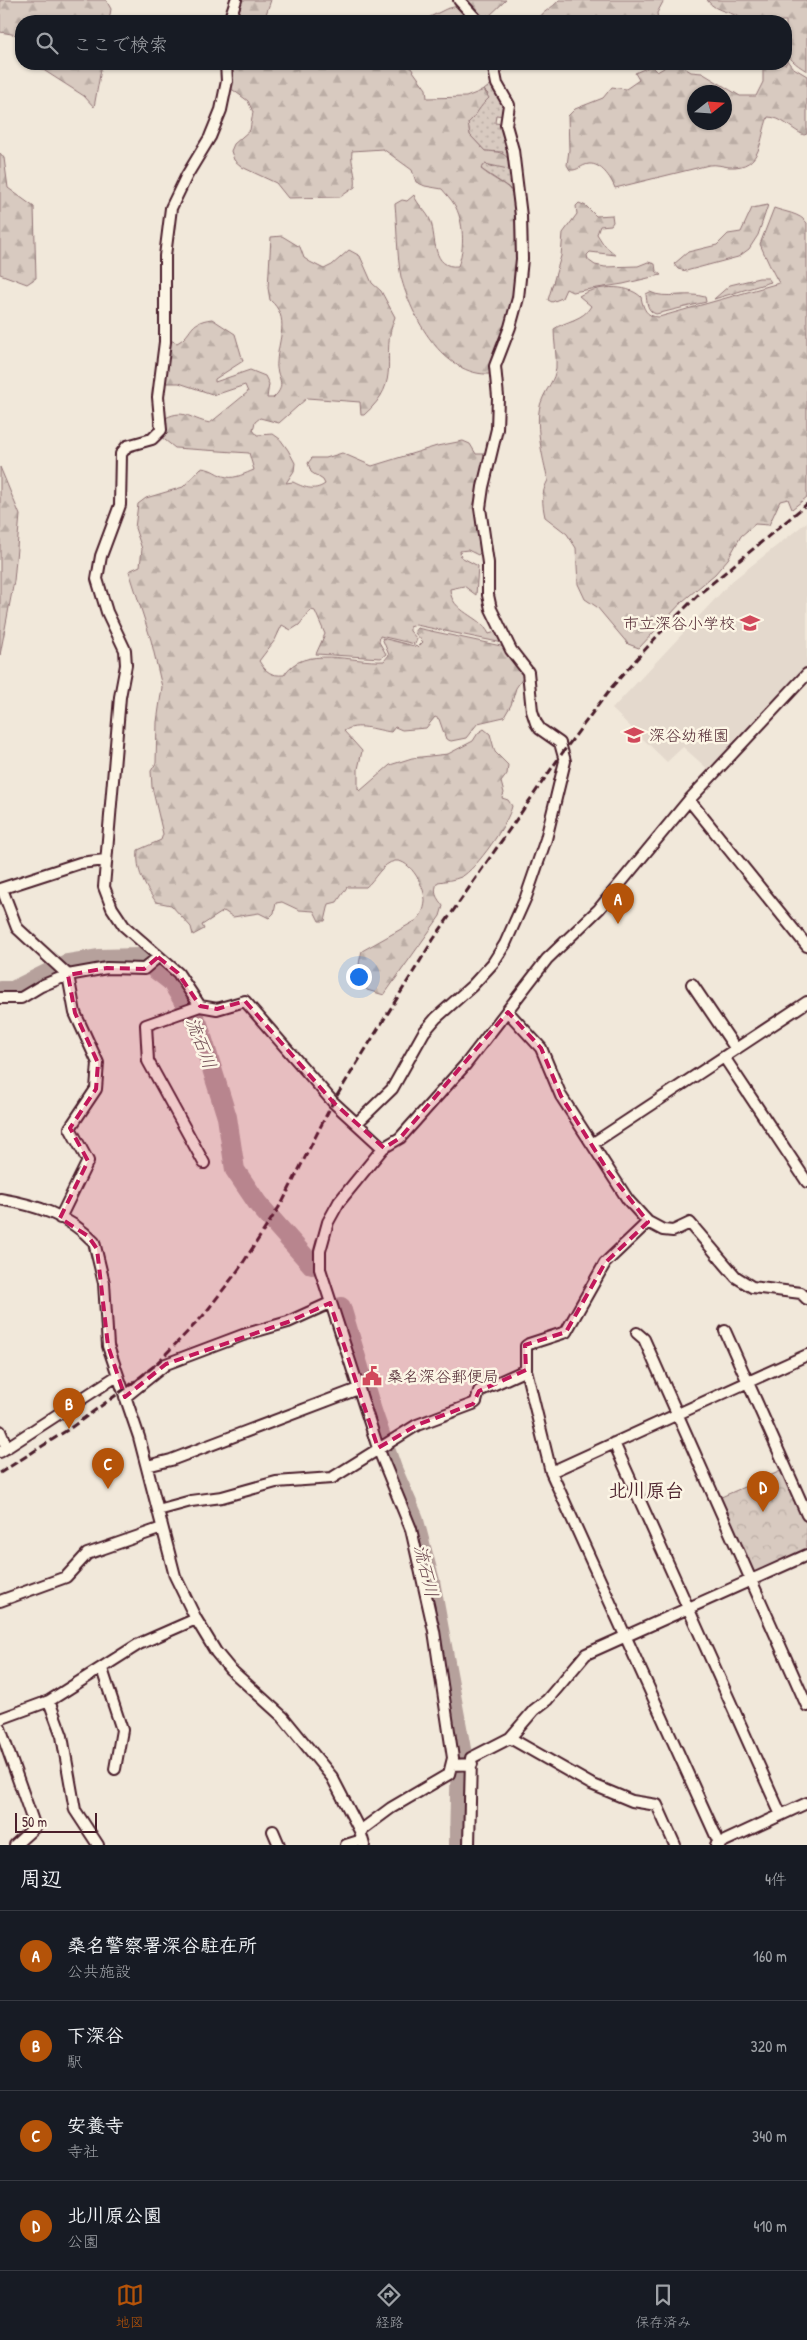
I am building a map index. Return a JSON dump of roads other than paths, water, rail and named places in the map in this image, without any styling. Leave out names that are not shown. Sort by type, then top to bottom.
[{"type":"street","points":[[231,15],[236,0]]},
{"type":"street","points":[[460,0],[473,15]]},
{"type":"street","points":[[200,1006],[178,973],[124,926],[112,908],[104,886],[120,696],[126,665],[125,650],[107,612],[97,579],[101,556],[120,505],[121,454],[127,446],[152,439],[161,430],[158,396],[165,342],[165,256],[171,208],[187,175],[210,138],[221,110],[227,82],[226,70]]},
{"type":"street","points":[[356,1123],[392,1089],[424,1032],[436,1018],[472,986],[494,963],[505,944],[526,897],[546,839],[565,761],[560,743],[540,729],[536,723],[532,711],[528,672],[511,650],[491,609],[488,595],[488,563],[481,500],[497,429],[498,397],[495,366],[510,327],[518,298],[522,259],[521,216],[513,150],[506,125],[509,105],[498,88],[494,70]]},
{"type":"street","points":[[469,1845],[462,1764],[411,1529],[382,1446],[358,1389],[320,1269],[320,1251],[328,1222],[339,1202],[383,1148],[400,1138],[466,1064],[508,1012],[547,958],[599,908],[689,800],[807,674]]},
{"type":"street","points":[[689,800],[807,946]]},
{"type":"street","points":[[60,1218],[88,1161],[70,1128],[96,1089],[98,1064],[75,1013],[68,975],[17,928],[1,889],[80,863],[105,860]]},
{"type":"street","points":[[0,998],[21,998],[42,986],[68,975],[107,968],[144,969],[158,957]]},
{"type":"street","points":[[692,984],[736,1049]]},
{"type":"street","points":[[204,1163],[148,1060],[146,1025],[200,1006],[217,1009],[246,1001],[333,1102],[383,1148]]},
{"type":"street","points":[[592,1144],[807,1002]]},
{"type":"street","points":[[508,1012],[541,1048],[561,1096],[628,1200],[648,1222],[663,1230],[673,1231],[690,1223],[736,1277],[752,1287],[801,1293],[807,1299]]},
{"type":"street","points":[[724,1057],[807,1182]]},
{"type":"street","points":[[0,1199],[36,1206],[60,1218],[88,1236],[97,1249],[104,1283],[108,1346],[116,1376],[148,1466],[175,1576],[196,1619],[216,1652],[230,1669],[264,1698],[332,1777],[362,1839]]},
{"type":"street","points":[[648,1222],[605,1263],[566,1332],[526,1346],[526,1370],[551,1472],[719,1844],[807,1803]]},
{"type":"street","points":[[125,1397],[166,1364],[243,1335],[288,1322],[330,1302]]},
{"type":"street","points":[[725,1331],[807,1515]]},
{"type":"street","points":[[637,1332],[644,1339],[676,1415],[807,1706]]},
{"type":"street","points":[[551,1472],[807,1355]]},
{"type":"street","points":[[158,1510],[192,1500],[222,1497],[276,1482],[332,1478],[417,1425],[473,1404],[476,1402],[479,1391],[526,1370]]},
{"type":"street","points":[[0,1431],[3,1450],[116,1376]]},
{"type":"street","points":[[148,1466],[198,1450],[358,1389]]},
{"type":"street","points":[[614,1443],[781,1815]]},
{"type":"street","points":[[0,1601],[66,1576],[87,1554],[162,1528]]},
{"type":"street","points":[[346,1845],[362,1839],[391,1808],[449,1774],[471,1758],[510,1738],[534,1710],[547,1700],[586,1654],[807,1556]]},
{"type":"street","points":[[0,1719],[49,1701],[63,1690],[102,1669],[139,1644],[196,1619]]},
{"type":"street","points":[[102,1669],[122,1730],[115,1769]]},
{"type":"street","points":[[49,1701],[62,1736],[75,1810],[98,1845]]},
{"type":"street","points":[[0,1728],[35,1827],[16,1845]]},
{"type":"street","points":[[510,1738],[591,1784],[625,1798],[657,1805],[675,1845]]},
{"type":"street","points":[[274,1831],[279,1845]]},
{"type":"waterway","name":"流石川","points":[[0,991],[13,991],[67,964],[98,959],[141,958],[171,981],[198,1024],[227,1117],[235,1170],[258,1204],[312,1265]]},
{"type":"waterway","name":"流石川","points":[[341,1307],[372,1411],[392,1469],[413,1517],[430,1581],[461,1749],[459,1845]]},
{"type":"railway","points":[[0,1473],[69,1429],[126,1388],[154,1366],[203,1316],[239,1269],[283,1201],[333,1102],[433,940],[563,752],[611,688],[658,635],[698,595],[807,504]]},
{"type":"place","name":"市立深谷小学校","points":[[750,623]]},
{"type":"place","name":"深谷幼稚園","points":[[634,735]]},
{"type":"place","name":"桑名警察署深谷駐在所","points":[[618,924]]},
{"type":"place","name":"桑名深谷郵便局","points":[[372,1376]]},
{"type":"place","name":"下深谷","points":[[69,1429]]},
{"type":"place","name":"安養寺","points":[[108,1489]]},
{"type":"place","name":"北川原公園","points":[[763,1512]]},
{"type":"district","name":"北川原台","points":[[646,1490]]}]
